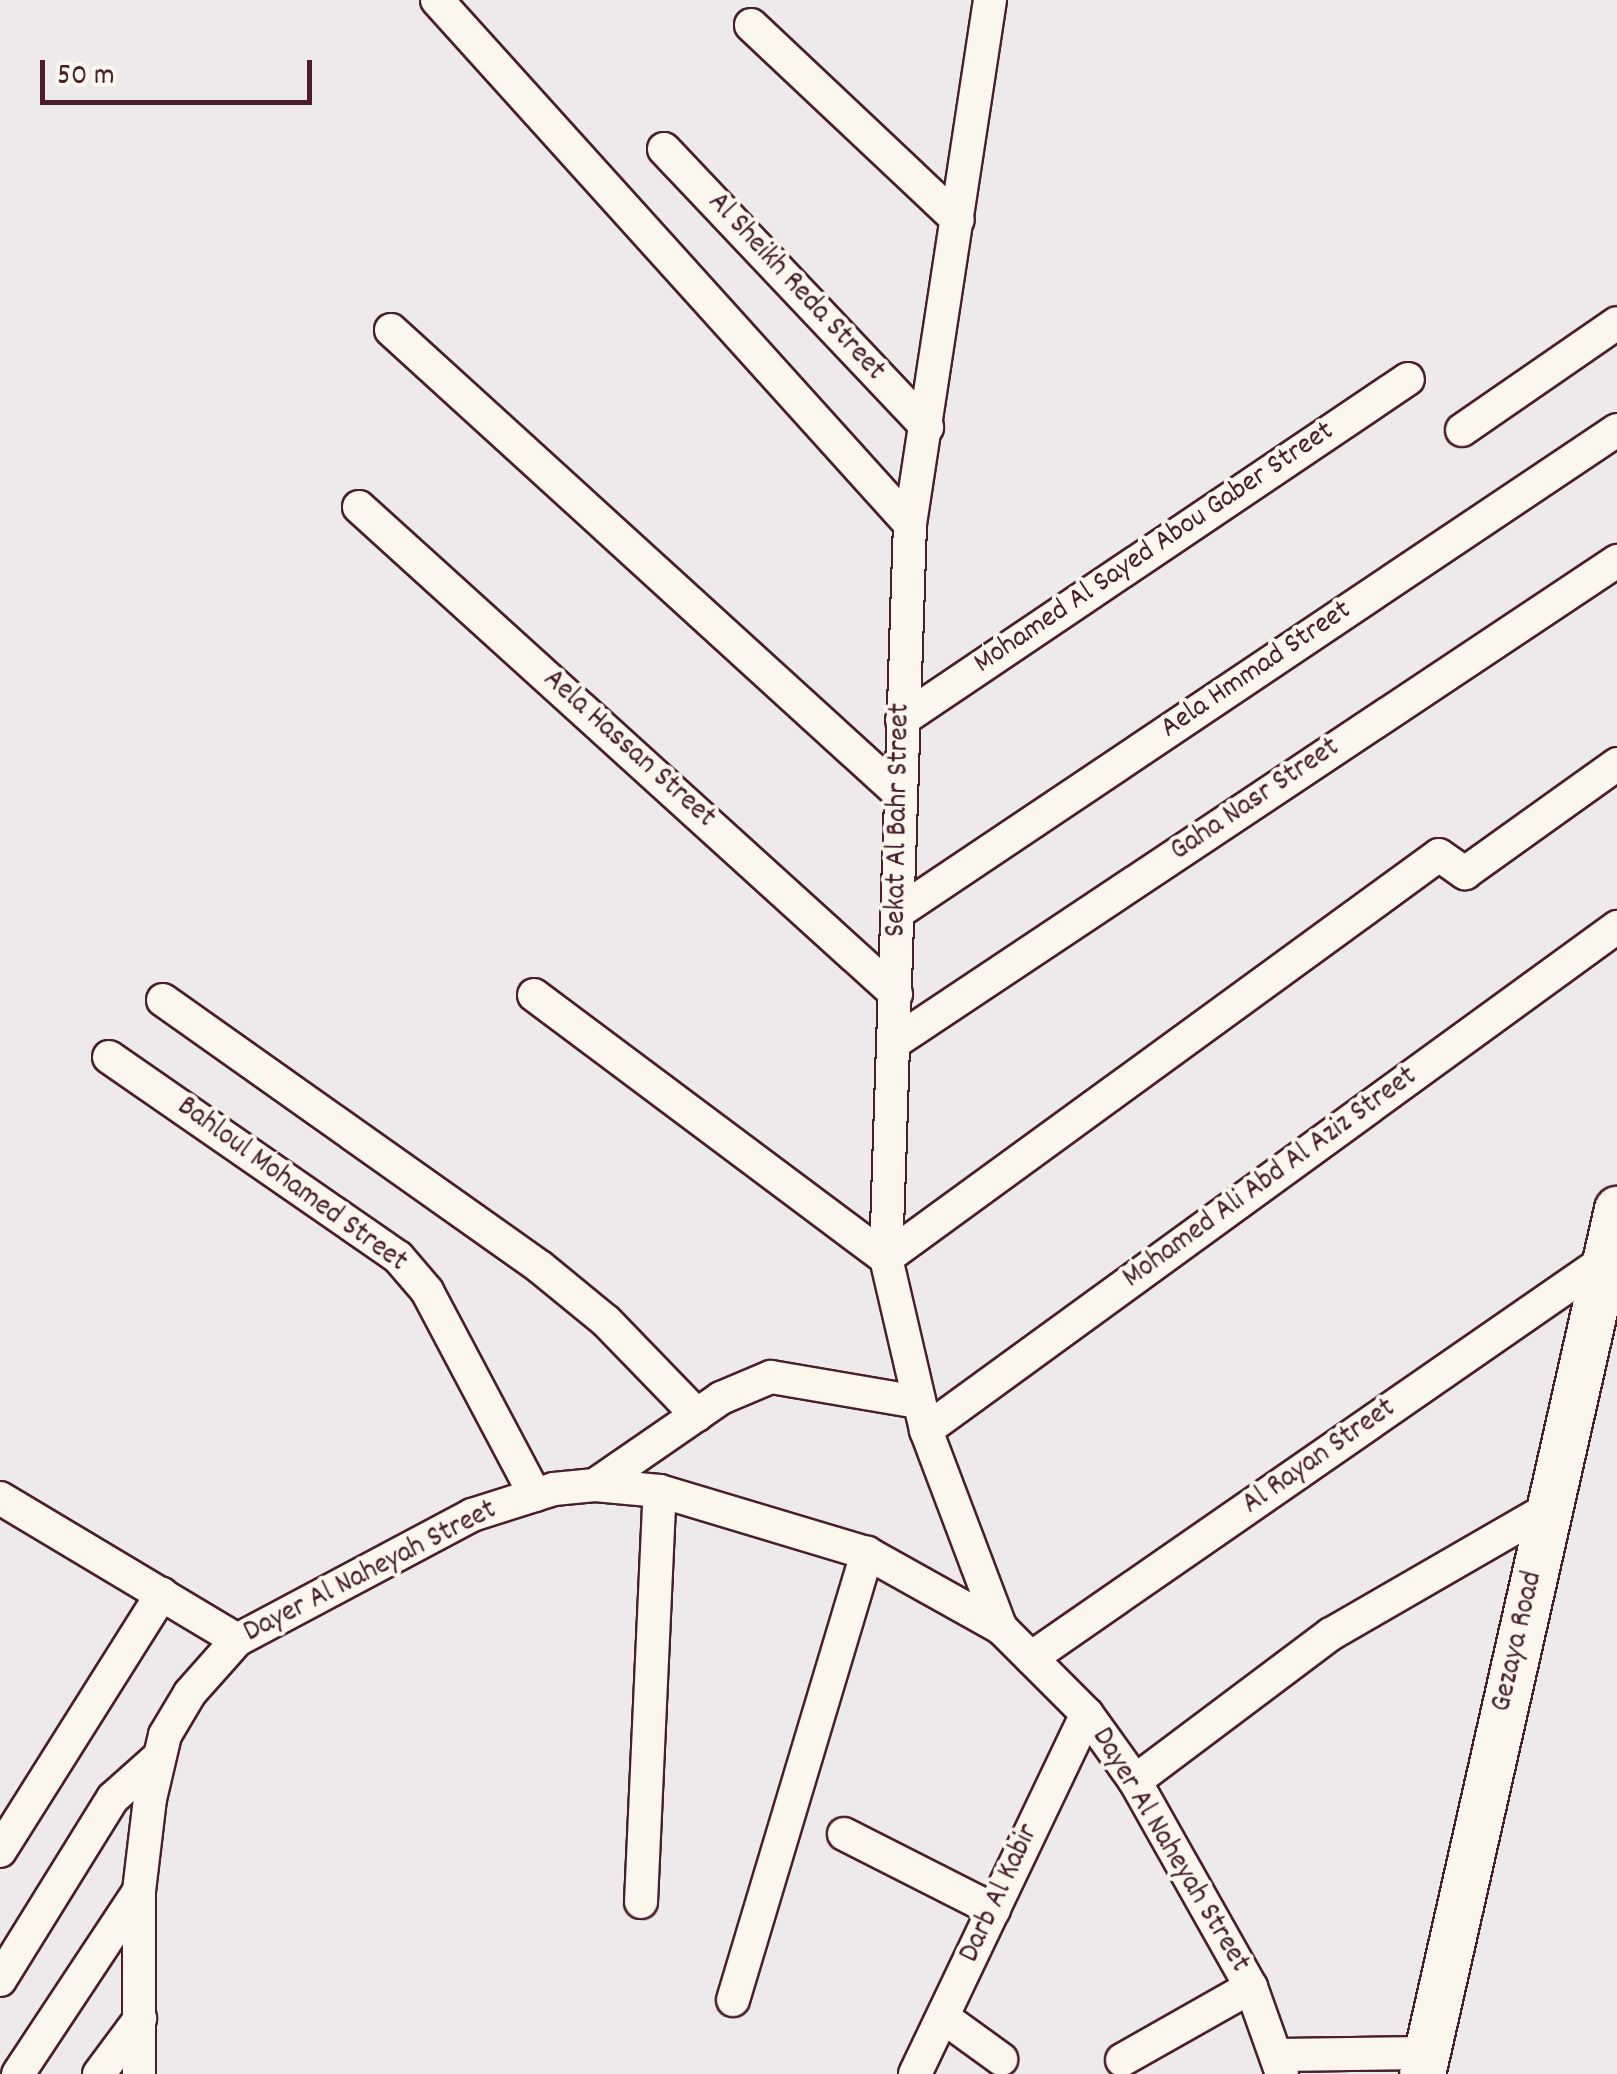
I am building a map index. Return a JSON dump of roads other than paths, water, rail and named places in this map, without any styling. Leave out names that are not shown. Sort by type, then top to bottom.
[{"type":"street","points":[[437,0],[910,524]]},
{"type":"street","name":"Sekat Al Bahr Street","points":[[990,0],[910,524],[886,1258],[922,1416],[1001,1628]]},
{"type":"street","points":[[751,25],[958,220]]},
{"type":"street","name":"Al Sheikh Reda Street","points":[[664,149],[926,427]]},
{"type":"street","points":[[1462,430],[1617,323]]},
{"type":"street","points":[[390,330],[900,794]]},
{"type":"street","name":"Mohamed Al Sayed Abou Gaber Street","points":[[902,720],[1408,378]]},
{"type":"street","name":"Aela Hmmad Street","points":[[897,912],[1617,430]]},
{"type":"street","name":"Aela Hassan Street","points":[[359,507],[896,994]]},
{"type":"street","name":"Gaha Nasr Street","points":[[895,1042],[1617,561]]},
{"type":"street","points":[[534,994],[886,1258],[1439,855],[1464,873],[1617,764]]},
{"type":"street","name":"Mohamed Ali Abd Al Aziz Street","points":[[922,1416],[1617,927]]},
{"type":"street","points":[[163,1000],[540,1267],[606,1321],[697,1415]]},
{"type":"street","name":"Bahloul Mohamed Street","points":[[109,1056],[398,1257],[427,1291],[536,1494]]},
{"type":"street","name":"Gezaya Road","points":[[1423,2064],[1617,1210]]},
{"type":"street","name":"Al Rayan Street","points":[[1032,1658],[1608,1258]]},
{"type":"street","points":[[596,1485],[697,1415],[772,1376],[922,1416]]},
{"type":"street","name":"Dayer Al Naheyah Street","points":[[139,2074],[139,1891],[159,1757],[173,1717],[237,1640],[472,1515],[536,1494],[596,1485],[660,1491],[867,1553],[1001,1628],[1087,1714],[1134,1781],[1251,1987],[1280,2065]]},
{"type":"street","points":[[641,1902],[660,1491]]},
{"type":"street","points":[[0,1498],[237,1640]]},
{"type":"street","points":[[1134,1781],[1331,1634],[1550,1507]]},
{"type":"street","points":[[733,2000],[867,1553]]},
{"type":"street","points":[[0,1852],[162,1594]]},
{"type":"street","name":"Darb Al Kabir","points":[[915,2074],[1087,1714]]},
{"type":"street","points":[[0,1980],[114,1798],[159,1757]]},
{"type":"street","points":[[844,1834],[994,1910]]},
{"type":"street","points":[[18,2074],[139,1891]]},
{"type":"street","points":[[1122,2060],[1251,1987]]},
{"type":"street","points":[[942,2017],[1001,2059]]},
{"type":"street","points":[[99,2074],[140,2020]]},
{"type":"street","points":[[1280,2065],[1423,2064]]}]
